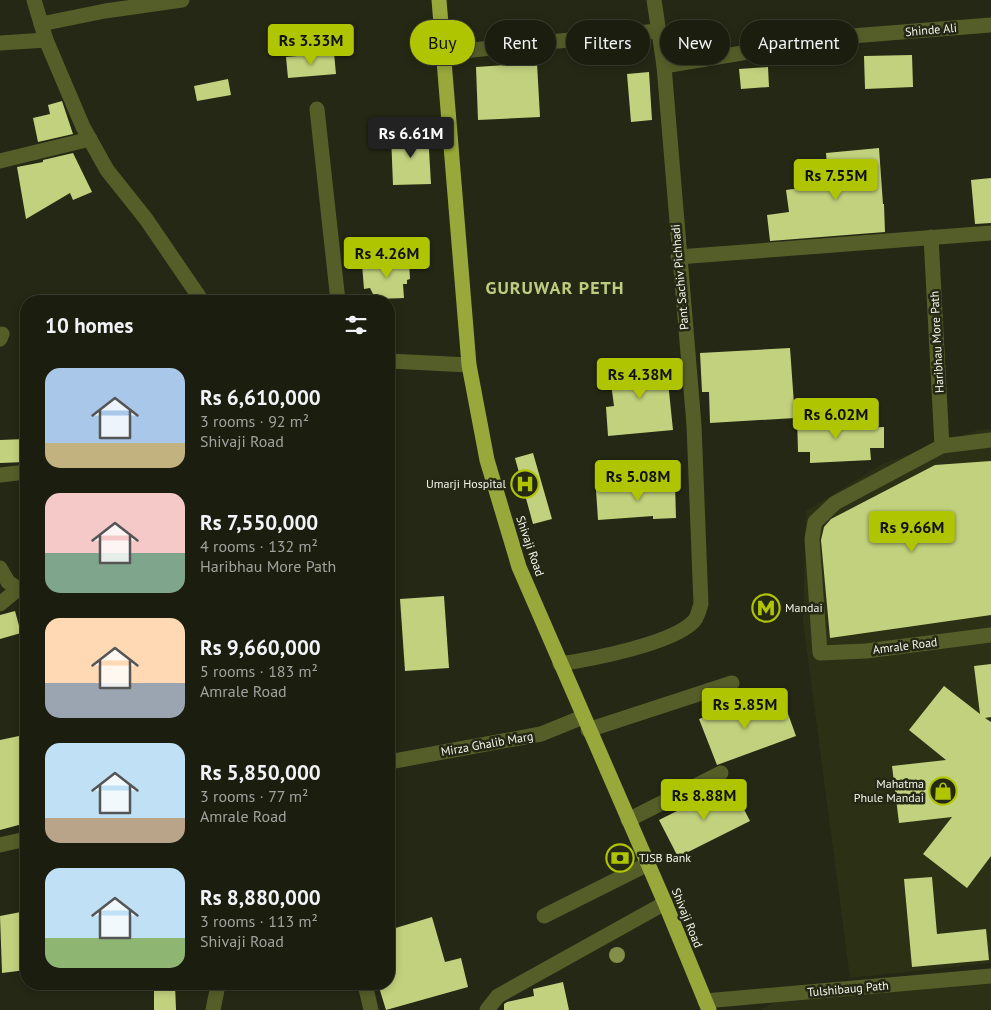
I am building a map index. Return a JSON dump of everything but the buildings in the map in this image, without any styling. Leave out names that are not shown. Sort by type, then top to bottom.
[{"type":"highway","name":"Shivaji Road","points":[[439,0],[441,20]]},
{"type":"highway","name":"Shivaji Road","points":[[444,65],[469,365],[487,460],[519,567],[665,903],[707,1006]]},
{"type":"street","points":[[34,0],[46,40],[90,139],[107,170],[146,219],[198,295]]},
{"type":"street","points":[[41,24],[105,11],[182,0]]},
{"type":"street","name":"Pant Sachiv Pichhadi","points":[[560,664],[632,649],[675,634],[694,622],[701,604],[694,425],[678,256],[664,66],[657,31],[654,0]]},
{"type":"street","name":"Shinde Ali","points":[[664,66],[839,37],[991,25]]},
{"type":"street","points":[[475,50],[657,31]]},
{"type":"street","points":[[0,43],[46,40]]},
{"type":"street","points":[[316,109],[337,295]]},
{"type":"street","points":[[0,161],[90,139]]},
{"type":"street","points":[[678,256],[991,232]]},
{"type":"street","name":"Haribhau More Path","points":[[931,237],[942,446]]},
{"type":"street","points":[[395,361],[469,365]]},
{"type":"street","points":[[942,446],[991,440]]},
{"type":"street","name":"Amrale Road","points":[[942,446],[835,503],[815,522],[812,539],[820,653],[866,651],[991,635]]},
{"type":"street","points":[[0,475],[20,473]]},
{"type":"street","points":[[0,568],[8,582],[20,591]]},
{"type":"street","points":[[0,604],[20,593]]},
{"type":"street","points":[[586,724],[732,683]]},
{"type":"street","name":"Mirza Ghalib Marg","points":[[395,761],[586,724]]},
{"type":"street","points":[[628,820],[721,773]]},
{"type":"street","points":[[0,844],[20,840]]},
{"type":"street","points":[[544,916],[648,864]]},
{"type":"street","points":[[487,1010],[498,996],[665,903]]},
{"type":"street","name":"Tulshibaug Path","points":[[707,1006],[991,976]]},
{"type":"street","points":[[213,1010],[217,990]]},
{"type":"street","points":[[366,990],[371,1010]]},
{"type":"shaded area","points":[[991,429],[991,963],[850,978],[803,621],[806,511],[884,463],[978,430]]},
{"type":"shaded area","points":[[991,983],[991,1010],[760,1010],[781,998]]},
{"type":"place","name":"Umarji Hospital","points":[[525,484]]},
{"type":"place","name":"Mandai","points":[[766,608]]},
{"type":"place","name":"Mahatma Phule Mandai","points":[[943,791]]},
{"type":"place","name":"TJSB Bank","points":[[620,858]]},
{"type":"district","name":"GURUWAR PETH","points":[[555,288]]}]
